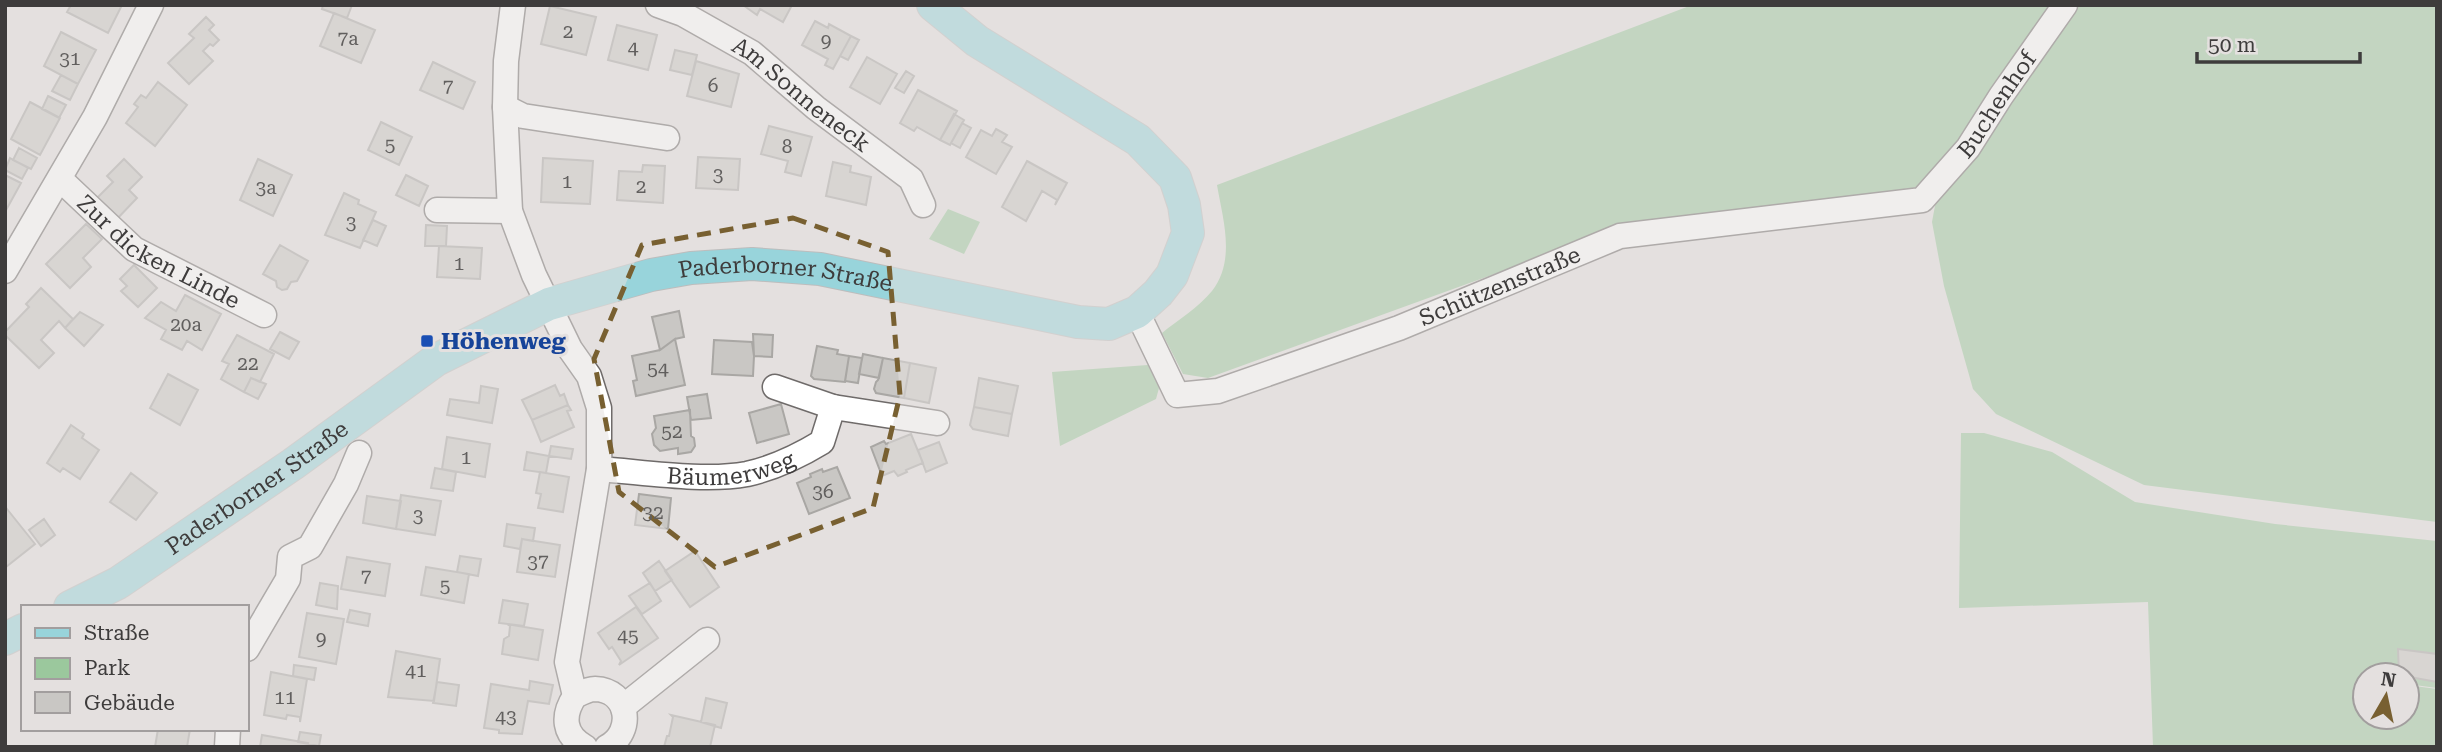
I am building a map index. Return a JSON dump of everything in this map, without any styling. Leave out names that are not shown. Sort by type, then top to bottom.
[{"type":"main road","name":"Paderborner Straße","points":[[74,605],[118,583],[293,464],[436,360],[550,304],[651,275],[691,268],[752,264],[820,269],[1078,322],[1109,324],[1137,312],[1158,293],[1172,275],[1188,233],[1184,205],[1175,178],[1138,140],[977,41],[933,5]]},
{"type":"main road","points":[[5,639],[21,631]]},
{"type":"street","name":"Zur dicken Linde","points":[[5,271],[95,117],[151,5]]},
{"type":"street","points":[[513,5],[506,61],[505,107],[510,211],[534,275],[570,349],[589,376],[599,408],[599,469],[567,662],[575,696]]},
{"type":"street","name":"Am Sonneneck","points":[[658,5],[683,14],[752,53],[816,108],[911,180],[923,205]]},
{"type":"street","name":"Buchenhof","points":[[1922,200],[1968,148],[2065,5]]},
{"type":"street","points":[[505,107],[523,116],[667,138]]},
{"type":"street","name":"Zur dicken Linde","points":[[60,179],[134,249],[264,314]]},
{"type":"street","name":"Schützenstraße","points":[[1137,312],[1177,395],[1218,391],[1399,328],[1620,236],[1922,200]]},
{"type":"street","points":[[437,210],[510,211]]},
{"type":"street","points":[[775,387],[833,407],[937,423]]},
{"type":"street","name":"Bäumerweg","points":[[599,469],[710,476],[746,474],[800,456],[822,442],[833,407]]},
{"type":"street","points":[[248,647],[288,579],[290,557],[310,547],[359,453]]},
{"type":"street","points":[[623,707],[707,640]]},
{"type":"street","points":[[574,745],[566,723],[566,712],[575,696],[590,689],[607,691],[615,696],[623,707],[626,721],[621,735],[607,747]]},
{"type":"highlighted area","points":[[793,218],[888,252],[900,395],[873,508],[715,567],[619,492],[594,359],[642,245]]},
{"type":"green space","points":[[1692,5],[2060,5],[1926,186],[1618,229],[1208,378],[1183,374],[1162,333],[1212,291],[1224,266],[1226,240],[1217,185]]},
{"type":"green space","points":[[2076,5],[2437,5],[2437,522],[2144,485],[1996,414],[1973,389],[1944,286],[1932,222],[1937,195]]},
{"type":"green space","points":[[948,209],[980,222],[964,254],[929,239]]},
{"type":"green space","points":[[1148,365],[1159,388],[1156,399],[1060,446],[1052,372]]},
{"type":"green space","points":[[1961,433],[1984,433],[2052,452],[2135,502],[2275,524],[2437,541],[2437,688],[2421,686],[2421,661],[2351,661],[2351,731],[2421,731],[2421,687],[2437,689],[2437,747],[2153,747],[2148,602],[1959,608]]},
{"type":"building","points":[[71,5],[122,5],[108,33],[67,12]]},
{"type":"building","points":[[323,5],[352,5],[347,18],[322,9]]},
{"type":"building","points":[[743,5],[792,5],[783,22],[760,9],[757,15]]},
{"type":"building","points":[[550,6],[596,17],[586,55],[541,44]]},
{"type":"building","points":[[334,13],[375,30],[361,63],[320,46]]},
{"type":"building","points":[[206,17],[214,25],[209,30],[219,40],[203,51],[213,61],[189,84],[168,63],[194,38],[189,34]]},
{"type":"building","points":[[815,21],[828,28],[829,24],[851,36],[833,69],[825,65],[828,59],[802,45]]},
{"type":"building","points":[[617,25],[657,35],[648,70],[608,60]]},
{"type":"building","points":[[61,32],[96,50],[78,84],[44,66]]},
{"type":"building","points":[[851,36],[859,40],[848,60],[840,56]]},
{"type":"building","points":[[675,50],[697,55],[692,75],[670,70]]},
{"type":"building","points":[[867,57],[897,74],[880,104],[850,87]]},
{"type":"building","points":[[696,61],[739,74],[731,107],[687,96]]},
{"type":"building","points":[[433,62],[475,82],[463,109],[420,90]]},
{"type":"building","points":[[906,71],[914,76],[904,93],[895,88]]},
{"type":"building","points":[[61,75],[78,84],[70,100],[52,91]]},
{"type":"building","points":[[158,82],[187,105],[155,146],[126,123],[138,107],[134,104],[141,95],[146,98]]},
{"type":"building","points":[[918,90],[957,111],[940,140],[917,127],[914,131],[900,123]]},
{"type":"building","points":[[48,96],[66,105],[59,118],[42,109]]},
{"type":"building","points":[[30,102],[60,118],[40,155],[11,139]]},
{"type":"building","points":[[954,114],[964,120],[950,145],[940,140]]},
{"type":"building","points":[[381,122],[412,137],[399,165],[368,150]]},
{"type":"building","points":[[962,123],[971,128],[960,148],[951,143]]},
{"type":"building","points":[[769,126],[812,137],[801,176],[785,172],[788,161],[761,154]]},
{"type":"building","points":[[996,129],[1007,135],[1002,142],[1012,147],[996,174],[966,157],[981,130],[992,136]]},
{"type":"building","points":[[19,148],[37,158],[31,169],[13,160]]},
{"type":"building","points":[[698,157],[740,159],[738,190],[696,188]]},
{"type":"building","points":[[10,158],[28,168],[22,179],[5,170]]},
{"type":"building","points":[[543,158],[593,161],[590,204],[541,202]]},
{"type":"building","points":[[124,159],[142,177],[129,190],[137,198],[115,221],[94,201],[113,182],[107,176]]},
{"type":"building","points":[[258,159],[292,175],[273,216],[240,200]]},
{"type":"building","points":[[1027,161],[1067,183],[1055,205],[1057,200],[1042,191],[1026,221],[1002,207]]},
{"type":"building","points":[[833,162],[851,166],[850,172],[871,177],[866,205],[826,196]]},
{"type":"building","points":[[643,165],[665,166],[663,203],[617,200],[619,171],[642,172]]},
{"type":"building","points":[[5,175],[21,183],[5,212]]},
{"type":"building","points":[[406,175],[428,186],[419,206],[396,195]]},
{"type":"building","points":[[344,193],[359,200],[358,204],[376,212],[360,248],[325,235]]},
{"type":"building","points":[[373,220],[386,226],[377,246],[363,240]]},
{"type":"building","points":[[86,224],[102,239],[83,258],[91,267],[70,288],[46,264]]},
{"type":"building","points":[[426,225],[447,226],[446,246],[425,246]]},
{"type":"building","points":[[280,245],[308,261],[297,281],[291,282],[287,289],[282,290],[277,287],[276,281],[263,274]]},
{"type":"building","points":[[439,246],[482,248],[480,279],[437,277]]},
{"type":"building","points":[[134,265],[157,288],[138,307],[121,291],[127,286],[120,279]]},
{"type":"building","points":[[41,288],[73,319],[65,328],[59,321],[41,340],[54,353],[39,368],[5,332],[29,307],[26,304]]},
{"type":"building","points":[[185,295],[221,314],[202,350],[187,341],[182,350],[161,339],[166,330],[145,318],[161,302],[176,311]]},
{"type":"building","points":[[679,311],[684,337],[675,339],[660,350],[652,317]]},
{"type":"building","points":[[80,312],[103,325],[84,346],[65,328]]},
{"type":"building","points":[[280,332],[299,342],[289,359],[270,349]]},
{"type":"building","points":[[753,334],[773,335],[772,357],[754,356]]},
{"type":"building","points":[[237,335],[274,354],[260,382],[251,378],[244,392],[221,379],[229,364],[222,361]]},
{"type":"building","points":[[675,339],[685,385],[636,396],[633,381],[637,380],[632,356],[660,350]]},
{"type":"building","points":[[714,340],[752,342],[753,376],[712,374]]},
{"type":"building","points":[[817,346],[838,350],[837,354],[849,356],[845,382],[814,379],[811,376]]},
{"type":"building","points":[[863,354],[883,358],[879,378],[859,374]]},
{"type":"building","points":[[849,356],[862,358],[858,383],[845,381]]},
{"type":"building","points":[[883,358],[910,363],[904,398],[876,393],[874,389]]},
{"type":"building","points":[[910,363],[936,368],[929,403],[904,398]]},
{"type":"building","points":[[168,374],[198,390],[180,425],[150,408]]},
{"type":"building","points":[[251,378],[266,384],[258,399],[244,392]]},
{"type":"building","points":[[979,378],[1018,386],[1012,414],[974,407]]},
{"type":"building","points":[[555,385],[560,396],[564,394],[568,405],[532,420],[522,400]]},
{"type":"building","points":[[481,386],[498,389],[492,423],[447,415],[450,399],[479,403]]},
{"type":"building","points":[[707,394],[711,418],[691,420],[687,397]]},
{"type":"building","points":[[781,404],[789,434],[757,443],[749,413]]},
{"type":"building","points":[[568,405],[571,410],[567,411],[574,427],[541,442],[532,420]]},
{"type":"building","points":[[974,407],[1012,414],[1008,436],[973,429],[970,425]]},
{"type":"building","points":[[690,410],[691,436],[695,446],[691,452],[678,454],[678,448],[660,451],[654,445],[652,434],[656,428],[654,416]]},
{"type":"building","points":[[71,425],[84,434],[82,438],[99,450],[80,479],[63,468],[60,472],[47,463]]},
{"type":"building","points":[[911,434],[923,463],[898,476],[894,471],[882,476],[871,447]]},
{"type":"building","points":[[447,437],[490,444],[485,477],[442,469]]},
{"type":"building","points":[[939,442],[947,463],[926,472],[918,450]]},
{"type":"building","points":[[551,446],[573,449],[571,459],[549,456]]},
{"type":"building","points":[[527,452],[549,456],[546,473],[524,470]]},
{"type":"building","points":[[837,467],[850,498],[809,514],[797,483],[822,469],[823,472]]},
{"type":"building","points":[[435,468],[456,472],[453,491],[431,488]]},
{"type":"building","points":[[540,472],[569,477],[563,512],[538,508],[541,494],[536,493]]},
{"type":"building","points":[[131,473],[157,493],[136,520],[110,502]]},
{"type":"building","points":[[639,494],[671,498],[668,529],[635,525]]},
{"type":"building","points":[[401,495],[441,501],[435,535],[396,529]]},
{"type":"building","points":[[367,496],[401,501],[396,529],[363,523]]},
{"type":"building","points":[[7,509],[35,544],[6,567],[5,511]]},
{"type":"building","points":[[44,519],[55,535],[41,546],[29,530]]},
{"type":"building","points":[[507,524],[535,528],[533,541],[522,539],[520,549],[504,546]]},
{"type":"building","points":[[522,539],[560,545],[555,577],[517,572]]},
{"type":"building","points":[[695,551],[719,587],[690,607],[665,571]]},
{"type":"building","points":[[460,556],[481,559],[478,576],[457,572]]},
{"type":"building","points":[[347,557],[390,564],[385,596],[341,589]]},
{"type":"building","points":[[659,561],[672,580],[655,591],[643,573]]},
{"type":"building","points":[[426,567],[469,574],[464,603],[421,595]]},
{"type":"building","points":[[320,583],[338,586],[337,609],[316,605]]},
{"type":"building","points":[[650,583],[661,601],[642,614],[629,596]]},
{"type":"building","points":[[503,600],[528,604],[524,626],[499,623]]},
{"type":"building","points":[[636,607],[658,638],[619,665],[621,661],[612,647],[609,649],[598,633]]},
{"type":"building","points":[[350,610],[370,614],[368,626],[347,622]]},
{"type":"building","points":[[307,613],[344,619],[336,664],[299,657]]},
{"type":"building","points":[[507,624],[543,630],[538,660],[502,654],[504,639],[509,636],[510,626]]},
{"type":"building","points":[[2398,649],[2437,654],[2437,682],[2421,679],[2421,661],[2398,661]]},
{"type":"building","points":[[396,651],[440,659],[434,701],[388,697]]},
{"type":"building","points":[[294,665],[316,668],[314,680],[293,676]]},
{"type":"building","points":[[271,672],[307,679],[300,722],[300,717],[287,715],[286,719],[264,715]]},
{"type":"building","points":[[530,681],[553,685],[549,704],[528,701],[522,734],[499,733],[499,730],[484,728],[491,684],[529,690]]},
{"type":"building","points":[[437,682],[459,685],[456,706],[433,703]]},
{"type":"building","points":[[706,698],[727,703],[721,728],[701,722]]},
{"type":"building","points":[[671,715],[715,725],[710,747],[664,747],[669,736],[673,717]]},
{"type":"building","points":[[158,731],[190,731],[187,747],[155,747]]},
{"type":"building","points":[[300,732],[321,735],[319,746],[298,742]]},
{"type":"building","points":[[262,735],[308,743],[307,747],[260,747]]},
{"type":"place","name":"Höhenweg","points":[[427,341]]}]
